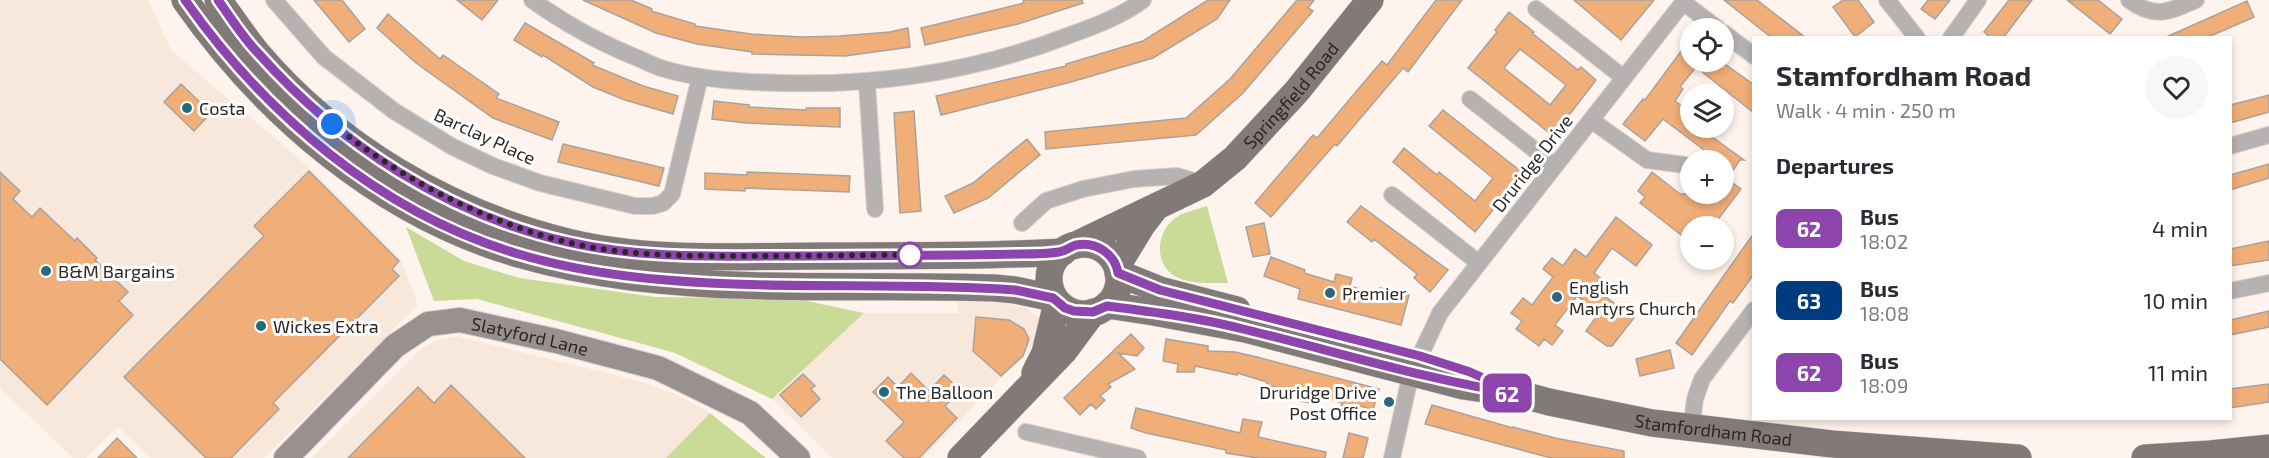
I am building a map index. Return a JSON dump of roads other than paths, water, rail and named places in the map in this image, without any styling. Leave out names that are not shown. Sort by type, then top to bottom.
[{"type":"main road","points":[[185,0],[208,32],[250,82],[337,160],[405,204],[447,226],[514,253],[585,269],[667,280],[756,285],[995,288],[1015,290],[1055,300],[1074,311],[1100,309]]},
{"type":"main road","points":[[218,0],[257,52],[278,75],[363,149],[437,194],[527,231],[602,248],[684,256],[984,255],[1069,249],[1092,245],[1107,252],[1118,270],[1117,291],[1064,351],[961,458]]},
{"type":"main road","name":"Springfield Road","points":[[1069,249],[1203,184],[1235,158],[1297,91],[1370,0]]},
{"type":"main road","name":"Springfield Road","points":[[1118,270],[1142,225],[1155,208]]},
{"type":"main road","points":[[1026,390],[1045,353],[1055,300],[1049,285],[1050,270],[1053,263],[1069,249]]},
{"type":"main road","name":"Stamfordham Road","points":[[1118,270],[1160,290],[1416,364]]},
{"type":"main road","name":"Stamfordham Road","points":[[1100,309],[1154,312],[1416,364],[1470,372],[1519,394],[1549,402],[1691,429],[1832,444],[2018,458]]},
{"type":"main road","points":[[2145,458],[2269,448]]},
{"type":"street","name":"Barclay Place","points":[[274,0],[324,57],[394,111],[453,147],[493,166],[540,183],[635,206],[653,206],[663,203],[672,194],[700,77]]},
{"type":"street","points":[[532,0],[598,41],[663,69],[700,77],[812,84],[867,82],[925,76],[994,61],[1046,45],[1097,25],[1143,0]]},
{"type":"street","points":[[1887,0],[1915,36]]},
{"type":"street","points":[[1952,36],[1978,0]]},
{"type":"street","points":[[2129,0],[2142,10],[2168,12],[2196,0]]},
{"type":"street","points":[[1684,1],[1705,18]]},
{"type":"street","name":"Druridge Drive","points":[[1392,458],[1416,364],[1440,313],[1684,1]]},
{"type":"street","points":[[1536,9],[1624,78]]},
{"type":"street","points":[[1734,41],[1752,54]]},
{"type":"street","points":[[867,82],[875,210]]},
{"type":"street","points":[[1470,99],[1555,166]]},
{"type":"street","points":[[1591,120],[1647,160],[1680,164]]},
{"type":"street","points":[[2232,145],[2269,135]]},
{"type":"street","points":[[1022,223],[1046,201],[1083,189],[1134,179],[1177,176],[1203,184]]},
{"type":"street","points":[[1392,195],[1479,263]]},
{"type":"street","points":[[2232,291],[2269,283]]},
{"type":"street","points":[[1691,429],[1695,399],[1702,380],[1752,313]]},
{"type":"street","name":"Slatyford Lane","points":[[286,458],[395,346],[428,324],[460,320],[556,341],[658,368],[750,413],[798,458]]},
{"type":"street","points":[[1026,432],[1138,458]]},
{"type":"place","name":"Costa","points":[[187,108]]},
{"type":"place","name":"B&M Bargains","points":[[46,271]]},
{"type":"place","name":"Premier","points":[[1330,293]]},
{"type":"place","name":"English Martyrs Church","points":[[1557,297]]},
{"type":"place","name":"Wickes Extra","points":[[261,326]]},
{"type":"place","name":"The Balloon","points":[[884,392]]},
{"type":"place","name":"Druridge Drive Post Office","points":[[1389,402]]}]
